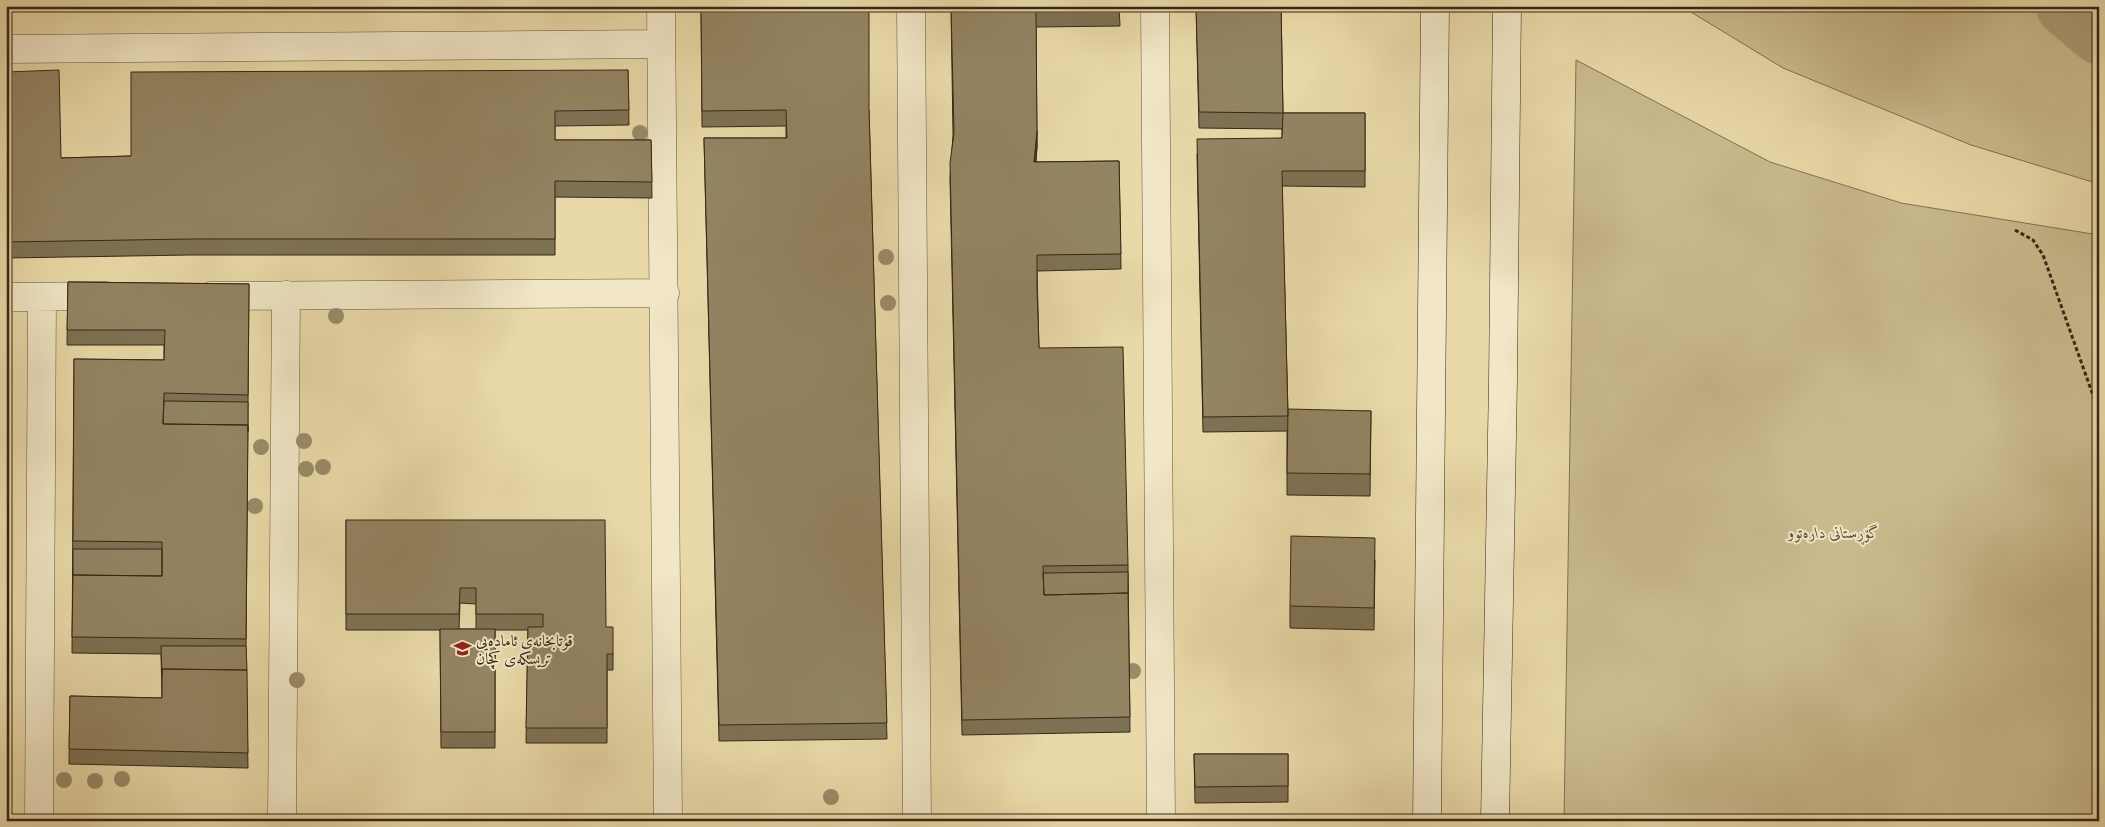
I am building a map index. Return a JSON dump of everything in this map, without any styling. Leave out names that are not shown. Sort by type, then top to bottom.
[{"type":"street","points":[[661,6],[665,293],[668,821]]},
{"type":"street","points":[[911,6],[917,821]]},
{"type":"street","points":[[1156,6],[1161,821]]},
{"type":"street","points":[[1427,821],[1435,6]]},
{"type":"street","points":[[1495,821],[1503,390],[1507,6]]},
{"type":"street","points":[[6,50],[661,44]]},
{"type":"street","points":[[188,296],[665,293]]},
{"type":"street","points":[[282,821],[286,295]]},
{"type":"street","points":[[6,297],[130,296]]},
{"type":"street","points":[[39,821],[42,297]]},
{"type":"path","points":[[2015,230],[2033,240],[2042,255],[2099,412]]},
{"type":"green space","points":[[1681,6],[2099,6],[2099,184],[1971,145],[1783,68]]},
{"type":"green space","name":"گۆڕستانی دارەتوو","points":[[1576,60],[1770,162],[1901,203],[2099,235],[2099,821],[1564,821]]},
{"type":"building","points":[[701,6],[869,6],[869,110],[887,723],[719,725],[704,138],[787,138],[786,110],[702,111]]},
{"type":"building","points":[[951,6],[1119,6],[1120,11],[1036,12],[1037,131],[1034,162],[1119,161],[1121,254],[1037,255],[1037,288],[1039,348],[1123,347],[1128,565],[1043,566],[1044,595],[1128,593],[1130,717],[962,720],[950,163],[954,133]]},
{"type":"building","points":[[1196,6],[1281,6],[1283,113],[1199,112]]},
{"type":"building","points":[[59,70],[61,158],[131,156],[131,72],[628,70],[629,110],[555,111],[555,140],[651,140],[652,182],[555,181],[555,239],[190,239],[6,242],[6,72]]},
{"type":"building","points":[[1283,113],[1365,113],[1365,171],[1282,171],[1288,416],[1203,417],[1197,139],[1282,138]]},
{"type":"building","points":[[68,282],[249,284],[248,395],[164,393],[163,424],[248,425],[246,639],[72,637],[73,575],[162,576],[162,542],[73,541],[74,359],[164,360],[165,330],[67,330]]},
{"type":"building","points":[[164,401],[248,402],[248,425],[163,424]]},
{"type":"building","points":[[1288,409],[1371,411],[1370,474],[1287,473]]},
{"type":"building","points":[[346,520],[605,520],[606,627],[613,627],[613,654],[607,654],[607,728],[526,728],[528,627],[543,627],[543,614],[476,614],[476,588],[460,588],[459,614],[346,614]]},
{"type":"building","points":[[1291,536],[1375,538],[1374,608],[1290,606]]},
{"type":"building","points":[[73,549],[162,549],[162,576],[73,575]]},
{"type":"building","points":[[1128,572],[1128,593],[1044,595],[1043,573]]},
{"type":"building","points":[[440,629],[495,629],[495,732],[441,732]]},
{"type":"building","points":[[161,646],[246,646],[247,670],[162,669],[162,677]]},
{"type":"building","points":[[162,669],[247,670],[248,753],[69,749],[70,696],[162,698]]},
{"type":"building","points":[[1194,754],[1288,754],[1288,786],[1195,787]]},
{"type":"waterway","points":[[2065,6],[2099,35]]},
{"type":"place","name":"قوتابخانەی ئامادەیی تریسکەی کچان","points":[[462,649]]}]
